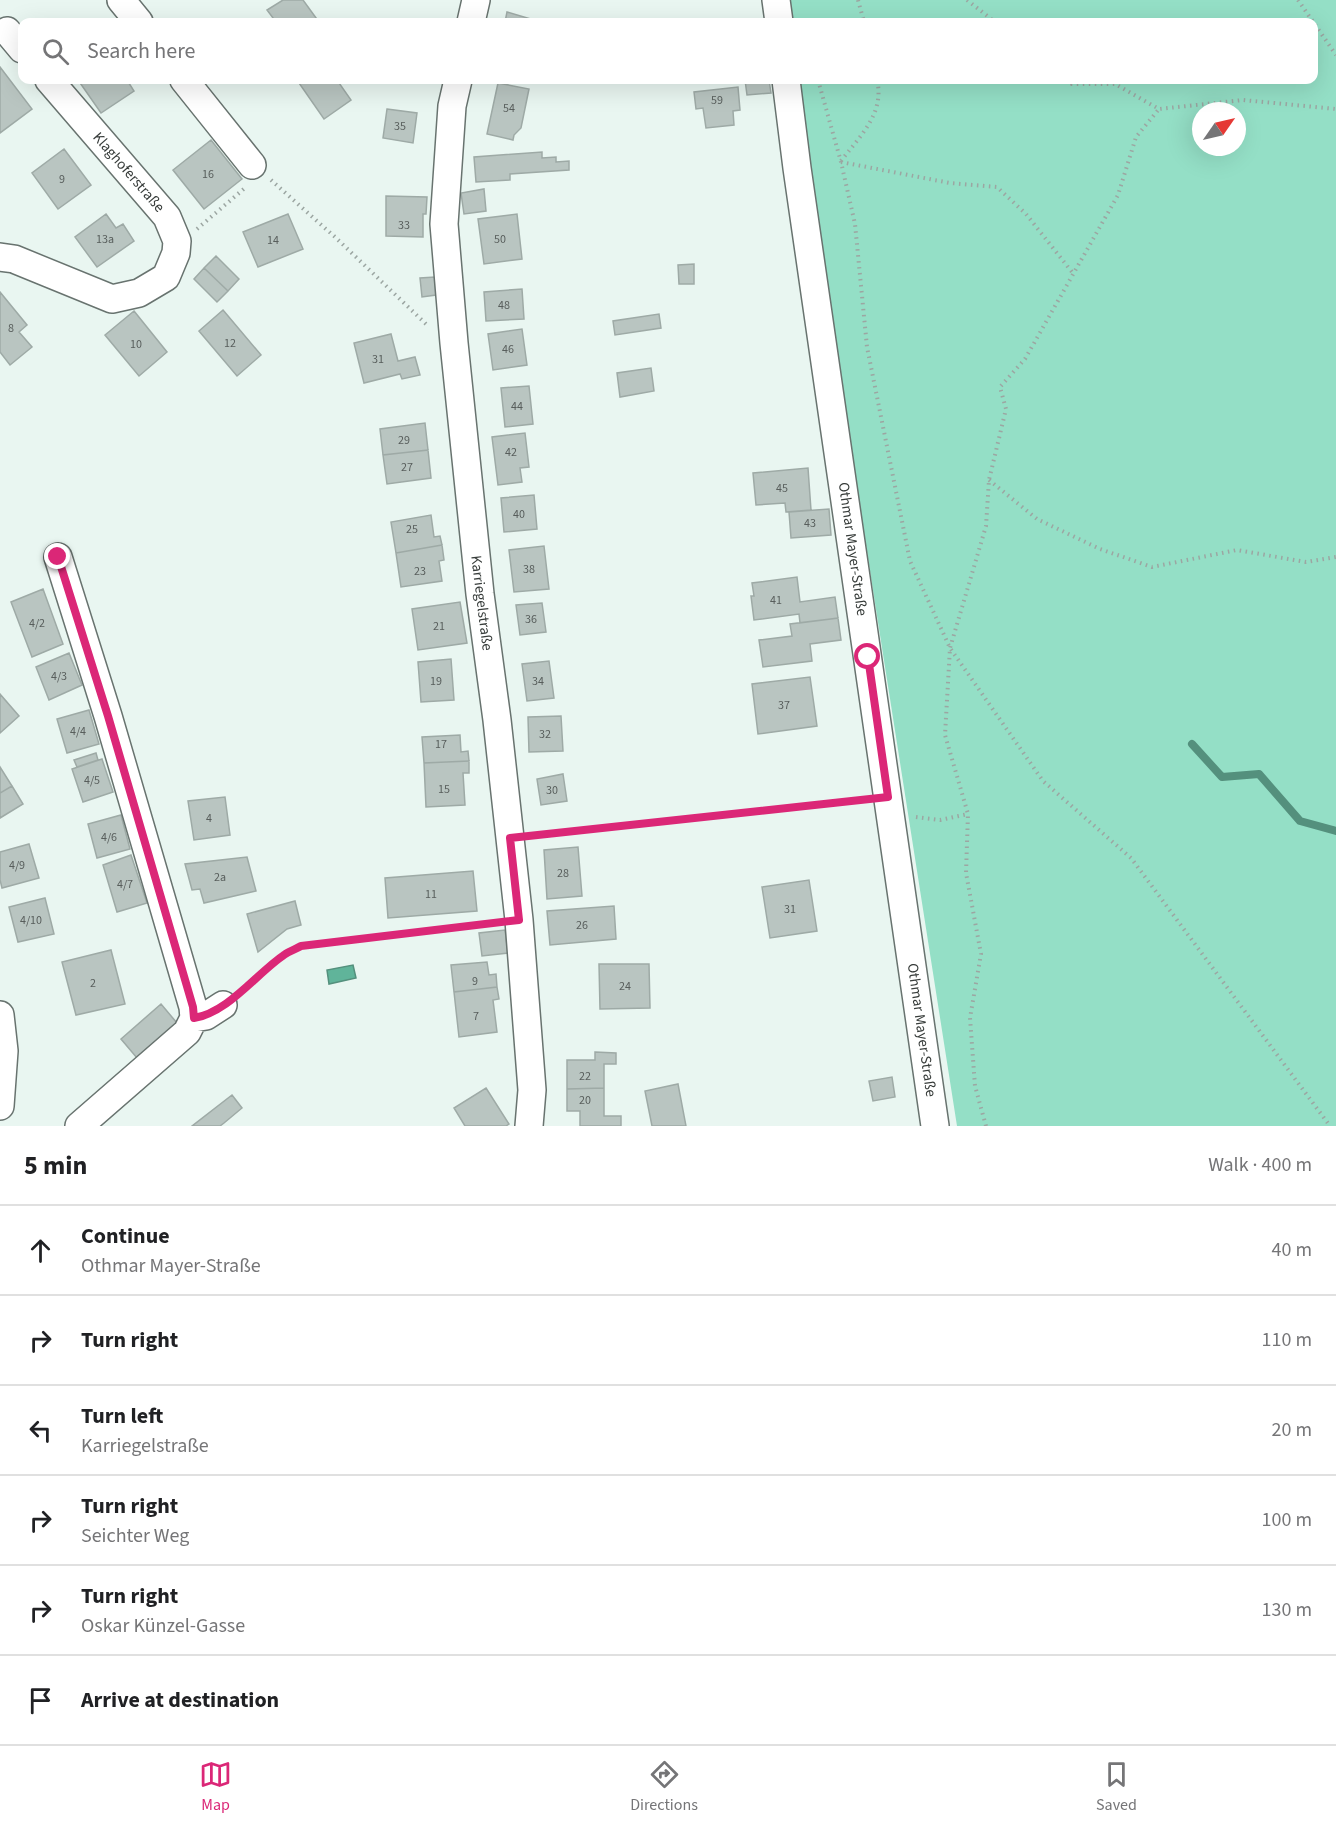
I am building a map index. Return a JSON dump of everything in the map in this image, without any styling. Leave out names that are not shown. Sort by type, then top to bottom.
[{"type":"street","points":[[121,0],[136,18]]},
{"type":"street","points":[[472,18],[476,0]]},
{"type":"street","points":[[776,0],[778,18]]},
{"type":"street","name":"Klaghoferstraße","points":[[0,257],[14,259],[112,299],[139,293],[166,277],[176,253],[177,240],[167,217],[52,84]]},
{"type":"street","points":[[187,84],[257,168]]},
{"type":"street","name":"Karriegelstraße","points":[[457,84],[452,106],[444,224],[480,594],[497,720],[519,920],[532,1090],[529,1126]]},
{"type":"street","name":"Othmar Mayer-Straße","points":[[786,84],[800,192],[935,1126]]},
{"type":"street","points":[[58,557],[111,727],[193,1007],[194,1018],[187,1032],[79,1126]]},
{"type":"street","points":[[194,1018],[206,1016],[223,1005]]},
{"type":"street","points":[[0,1015],[4,1051],[0,1106]]},
{"type":"path","points":[[858,0],[863,18]]},
{"type":"path","points":[[967,0],[990,18]]},
{"type":"path","points":[[1298,0],[1310,18]]},
{"type":"path","points":[[1318,29],[1336,55]]},
{"type":"path","points":[[819,84],[841,162],[855,224],[867,347],[910,561],[950,648],[1043,782],[1131,858],[1330,1126]]},
{"type":"path","points":[[841,162],[874,117],[880,90],[878,84]]},
{"type":"path","points":[[1072,84],[1115,84],[1159,109],[1243,100],[1336,109]]},
{"type":"path","points":[[986,1126],[975,1086],[970,1018],[981,954],[966,873],[969,814],[945,735],[950,648],[986,526],[989,480],[1006,409],[1000,387],[1025,359],[1118,195],[1136,137],[1159,109]]},
{"type":"path","points":[[841,162],[950,183],[997,187],[1026,214],[1072,273]]},
{"type":"path","points":[[203,225],[257,168],[335,237],[438,336],[454,344]]},
{"type":"path","points":[[989,480],[1036,519],[1100,549],[1152,567],[1237,550],[1306,562],[1336,557]]},
{"type":"path","points":[[510,838],[890,806],[940,820],[969,814]]},
{"type":"path","points":[[223,1005],[284,955],[301,946],[519,920]]},
{"type":"shaded area","points":[[775,0],[1336,0],[1336,1126],[957,1126],[794,84],[1318,84],[1318,18],[779,18]]},
{"type":"shaded area","points":[[353,965],[356,978],[329,984],[327,970]]},
{"type":"building","points":[[283,0],[303,0],[316,18],[273,18],[267,10]]},
{"type":"building","points":[[507,12],[527,18],[506,18]]},
{"type":"building","points":[[0,67],[32,109],[0,133]]},
{"type":"building","points":[[81,84],[130,84],[134,91],[101,113]]},
{"type":"building","points":[[300,84],[340,84],[351,100],[324,119]]},
{"type":"building","points":[[498,84],[529,89],[521,128],[514,135],[513,140],[487,134]]},
{"type":"building","points":[[746,84],[770,84],[771,93],[747,95]]},
{"type":"building","points":[[738,87],[740,110],[733,111],[734,125],[706,128],[703,108],[696,109],[694,92]]},
{"type":"building","points":[[387,109],[417,113],[413,143],[383,138]]},
{"type":"building","points":[[211,140],[242,179],[204,209],[173,170]]},
{"type":"building","points":[[64,149],[91,185],[58,209],[32,173]]},
{"type":"building","points":[[542,152],[542,158],[556,157],[556,162],[569,161],[569,170],[510,174],[510,180],[476,182],[474,157]]},
{"type":"building","points":[[484,189],[486,211],[464,214],[461,193]]},
{"type":"building","points":[[386,196],[427,197],[426,214],[423,214],[423,237],[386,236]]},
{"type":"building","points":[[106,214],[116,228],[123,224],[134,241],[97,267],[75,237]]},
{"type":"building","points":[[288,214],[303,249],[258,267],[243,232]]},
{"type":"building","points":[[517,214],[522,259],[484,264],[478,219]]},
{"type":"building","points":[[216,256],[239,279],[228,291],[204,268]]},
{"type":"building","points":[[694,264],[694,284],[679,284],[678,265]]},
{"type":"building","points":[[204,268],[228,291],[217,302],[194,279]]},
{"type":"building","points":[[435,277],[436,295],[422,297],[420,278]]},
{"type":"building","points":[[522,289],[524,319],[486,321],[484,292]]},
{"type":"building","points":[[0,292],[27,325],[19,332],[32,347],[10,365],[0,352]]},
{"type":"building","points":[[223,310],[261,355],[237,376],[199,331]]},
{"type":"building","points":[[134,311],[167,352],[139,376],[105,335]]},
{"type":"building","points":[[659,314],[661,328],[615,335],[613,321]]},
{"type":"building","points":[[522,329],[527,365],[493,370],[488,334]]},
{"type":"building","points":[[391,334],[398,361],[415,357],[420,375],[402,379],[400,374],[364,383],[354,343]]},
{"type":"building","points":[[651,368],[654,391],[620,397],[617,373]]},
{"type":"building","points":[[529,386],[533,424],[505,427],[501,388]]},
{"type":"building","points":[[425,423],[428,450],[383,455],[380,429]]},
{"type":"building","points":[[525,433],[529,467],[520,468],[522,482],[498,485],[492,437]]},
{"type":"building","points":[[428,450],[431,478],[387,484],[383,455]]},
{"type":"building","points":[[808,468],[811,510],[786,512],[785,503],[756,505],[753,473]]},
{"type":"building","points":[[534,495],[537,529],[504,532],[501,498]]},
{"type":"building","points":[[829,509],[831,535],[791,538],[789,512]]},
{"type":"building","points":[[431,515],[434,537],[440,536],[442,545],[396,553],[391,522]]},
{"type":"building","points":[[442,545],[444,560],[439,561],[442,581],[401,587],[396,553]]},
{"type":"building","points":[[544,546],[549,589],[514,592],[509,550]]},
{"type":"building","points":[[797,577],[800,602],[835,597],[838,618],[800,623],[799,614],[754,620],[752,583]]},
{"type":"building","points":[[43,589],[63,644],[32,657],[11,602]]},
{"type":"building","points":[[460,602],[467,643],[418,650],[412,609]]},
{"type":"building","points":[[542,603],[546,632],[520,635],[516,605]]},
{"type":"building","points":[[838,618],[841,640],[810,644],[812,661],[763,667],[759,640],[792,636],[790,624]]},
{"type":"building","points":[[69,653],[82,685],[49,700],[36,667]]},
{"type":"building","points":[[451,659],[454,700],[421,702],[418,662]]},
{"type":"building","points":[[549,661],[554,698],[527,701],[522,664]]},
{"type":"building","points":[[810,677],[817,726],[758,734],[752,684]]},
{"type":"building","points":[[0,694],[19,716],[0,733]]},
{"type":"building","points":[[89,710],[99,744],[67,753],[57,719]]},
{"type":"building","points":[[561,716],[563,751],[529,752],[528,717]]},
{"type":"building","points":[[460,735],[461,752],[468,751],[469,761],[424,763],[422,737]]},
{"type":"building","points":[[96,753],[98,760],[77,767],[74,760]]},
{"type":"building","points":[[102,759],[113,792],[83,802],[72,769]]},
{"type":"building","points":[[469,761],[469,773],[463,773],[465,805],[426,807],[424,763]]},
{"type":"building","points":[[0,767],[12,786],[0,793]]},
{"type":"building","points":[[563,774],[567,801],[541,805],[537,779]]},
{"type":"building","points":[[12,786],[23,804],[0,818],[0,793]]},
{"type":"building","points":[[225,797],[230,835],[194,840],[188,801]]},
{"type":"building","points":[[121,815],[130,849],[97,858],[88,824]]},
{"type":"building","points":[[29,844],[39,878],[2,888],[0,852]]},
{"type":"building","points":[[578,847],[582,896],[547,899],[544,850]]},
{"type":"building","points":[[131,855],[147,903],[117,912],[103,865]]},
{"type":"building","points":[[247,857],[256,891],[204,903],[200,889],[192,890],[185,864]]},
{"type":"building","points":[[473,871],[477,911],[388,918],[385,878]]},
{"type":"building","points":[[809,880],[817,931],[770,938],[762,887]]},
{"type":"building","points":[[45,898],[54,934],[18,942],[9,907]]},
{"type":"building","points":[[295,901],[301,925],[287,929],[258,952],[247,914]]},
{"type":"building","points":[[614,906],[616,939],[550,945],[547,911]]},
{"type":"building","points":[[505,930],[508,953],[482,956],[479,933]]},
{"type":"building","points":[[111,950],[125,1004],[76,1015],[62,962]]},
{"type":"building","points":[[487,962],[489,975],[496,974],[497,987],[454,992],[451,965]]},
{"type":"building","points":[[599,964],[649,964],[650,1008],[600,1009]]},
{"type":"building","points":[[497,987],[499,999],[493,1000],[497,1032],[459,1037],[454,992]]},
{"type":"building","points":[[161,1004],[177,1023],[137,1058],[121,1039]]},
{"type":"building","points":[[595,1052],[616,1053],[616,1064],[604,1064],[604,1088],[567,1089],[567,1060],[595,1060]]},
{"type":"building","points":[[892,1077],[895,1097],[873,1101],[869,1081]]},
{"type":"building","points":[[678,1084],[686,1126],[652,1126],[645,1091]]},
{"type":"building","points":[[486,1088],[509,1124],[506,1126],[465,1126],[454,1108]]},
{"type":"building","points":[[604,1088],[604,1116],[621,1116],[621,1126],[580,1126],[580,1111],[567,1111],[567,1089]]},
{"type":"building","points":[[232,1095],[242,1108],[224,1123],[220,1126],[192,1126]]},
{"type":"waterway","points":[[1192,744],[1222,777],[1259,774],[1300,821],[1336,831]]},
{"type":"route","points":[[58,557],[108,716],[193,1007],[194,1018],[206,1016],[223,1005],[284,955],[301,946],[519,920],[510,838],[888,797],[868,657]]}]
